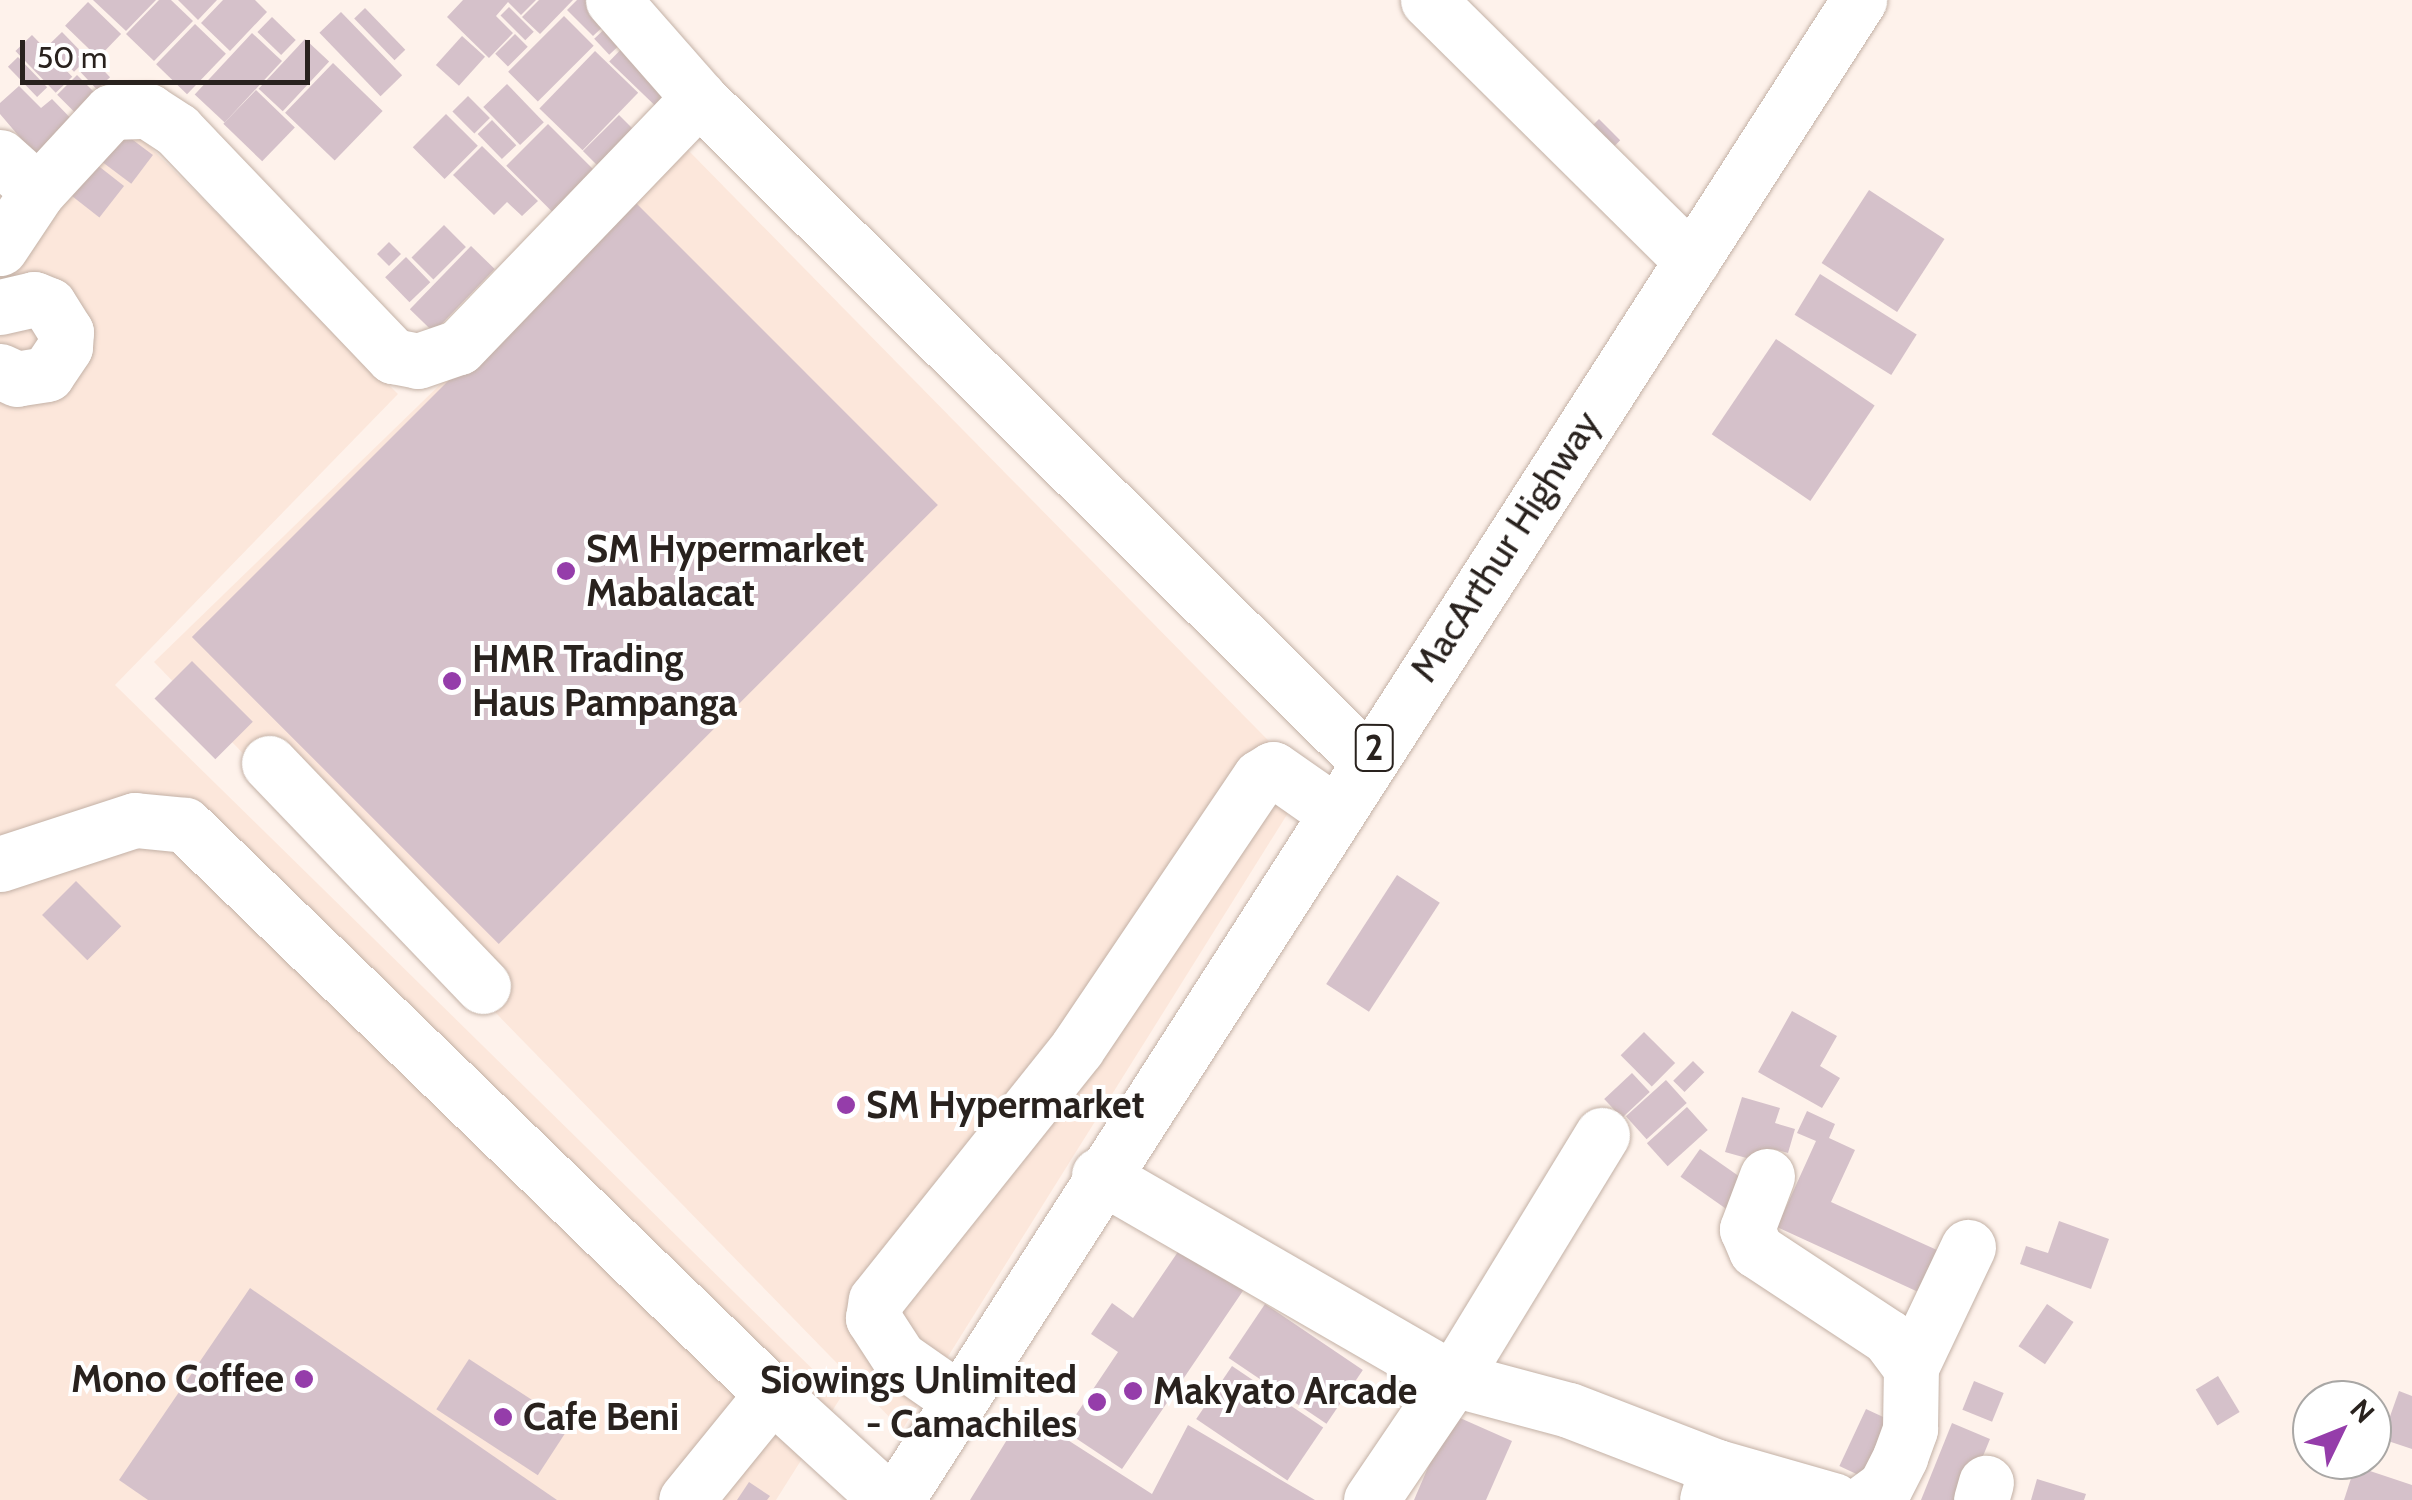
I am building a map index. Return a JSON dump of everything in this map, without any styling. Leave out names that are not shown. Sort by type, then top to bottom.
[{"type":"main road","points":[[612,0],[700,98],[1366,760]]},
{"type":"main road","points":[[1428,0],[1692,261]]},
{"type":"main road","name":"MacArthur Highway","points":[[892,1500],[1860,0]]},
{"type":"main road","points":[[0,248],[19,174],[111,112],[148,112],[177,130],[393,356],[418,361],[458,347],[700,98]]},
{"type":"main road","points":[[0,307],[34,298],[48,305],[66,332],[65,348],[48,374],[6,385]]},
{"type":"main road","points":[[269,763],[483,986]]},
{"type":"main road","points":[[958,1399],[899,1358],[872,1318],[876,1300],[1076,1048],[1260,776],[1273,769],[1334,811]]},
{"type":"main road","points":[[0,864],[135,820],[185,826],[772,1394],[892,1500]]},
{"type":"main road","points":[[1370,1500],[1453,1380],[1602,1135]]},
{"type":"main road","points":[[1099,1175],[1453,1380],[1568,1410],[1712,1483],[1833,1500]]},
{"type":"main road","points":[[1767,1176],[1747,1229],[1756,1250],[1888,1337],[1911,1367]]},
{"type":"main road","points":[[1866,1500],[1885,1487],[1910,1429],[1911,1367],[1968,1247]]},
{"type":"main road","points":[[686,1500],[772,1394]]},
{"type":"shaded area","points":[[123,120],[398,394],[115,685],[841,1397],[776,1500],[0,1500],[0,278],[95,136]]},
{"type":"shaded area","name":"SM Hypermarket","points":[[685,147],[1308,781],[902,1430],[154,662]]},
{"type":"building","points":[[93,0],[156,0],[126,31]]},
{"type":"building","points":[[159,0],[171,0],[193,21],[154,61],[126,34]]},
{"type":"building","points":[[178,0],[217,0],[198,20]]},
{"type":"building","points":[[223,0],[255,0],[267,12],[230,51],[201,23]]},
{"type":"building","points":[[463,0],[536,0],[521,15],[508,2],[496,16],[513,33],[489,58],[447,17]]},
{"type":"building","points":[[539,0],[573,0],[540,34],[522,17]]},
{"type":"building","points":[[577,0],[587,0],[608,22],[593,36],[567,10]]},
{"type":"building","points":[[88,2],[121,34],[98,58],[65,26]]},
{"type":"building","points":[[509,7],[534,32],[525,40],[501,15]]},
{"type":"building","points":[[365,8],[405,50],[395,60],[354,18]]},
{"type":"building","points":[[341,12],[402,75],[381,96],[319,33]]},
{"type":"building","points":[[564,16],[594,46],[538,102],[508,72]]},
{"type":"building","points":[[272,17],[296,40],[281,55],[257,32]]},
{"type":"building","points":[[611,23],[626,39],[609,55],[594,39]]},
{"type":"building","points":[[195,24],[226,54],[187,94],[156,64]]},
{"type":"building","points":[[62,32],[88,59],[74,72],[48,45]]},
{"type":"building","points":[[252,33],[282,61],[225,122],[195,94]]},
{"type":"building","points":[[515,34],[528,47],[508,67],[495,54]]},
{"type":"building","points":[[32,35],[72,77],[56,93],[15,51]]},
{"type":"building","points":[[462,36],[485,57],[459,86],[436,65]]},
{"type":"building","points":[[305,39],[329,62],[283,111],[259,89]]},
{"type":"building","points":[[628,42],[678,90],[659,109],[609,61]]},
{"type":"building","points":[[595,51],[638,93],[583,150],[539,109]]},
{"type":"building","points":[[18,57],[47,87],[37,97],[8,67]]},
{"type":"building","points":[[93,59],[110,77],[97,90],[80,71]]},
{"type":"building","points":[[333,63],[383,111],[335,161],[285,113]]},
{"type":"building","points":[[77,75],[110,108],[90,128],[57,95]]},
{"type":"building","points":[[507,84],[544,122],[520,145],[483,107]]},
{"type":"building","points":[[19,86],[41,108],[52,99],[84,132],[46,168],[0,114],[0,103]]},
{"type":"building","points":[[256,90],[295,128],[262,161],[223,124]]},
{"type":"building","points":[[468,96],[490,118],[474,133],[452,112]]},
{"type":"building","points":[[446,114],[478,146],[445,179],[413,147]]},
{"type":"building","points":[[619,115],[636,132],[600,168],[583,151]]},
{"type":"building","points":[[1599,119],[1620,140],[1611,149],[1590,128]]},
{"type":"building","points":[[492,120],[516,145],[502,159],[478,134]]},
{"type":"building","points":[[548,124],[595,171],[553,212],[506,166]]},
{"type":"building","points":[[113,125],[153,155],[131,184],[91,154]]},
{"type":"building","points":[[482,146],[538,201],[522,216],[507,202],[494,215],[453,175]]},
{"type":"building","points":[[87,157],[124,186],[99,217],[62,189]]},
{"type":"building","points":[[1869,190],[1944,239],[1897,312],[1822,263]]},
{"type":"building","name":"SM Hypermarket Mabalacat","points":[[631,198],[938,505],[499,944],[192,637]]},
{"type":"building","points":[[444,225],[466,247],[433,279],[411,258]]},
{"type":"building","points":[[389,242],[401,254],[389,266],[377,254]]},
{"type":"building","points":[[471,246],[495,269],[434,332],[410,309]]},
{"type":"building","points":[[406,257],[430,282],[409,302],[385,277]]},
{"type":"building","points":[[1820,274],[1917,334],[1891,375],[1795,315]]},
{"type":"building","points":[[1776,339],[1875,406],[1810,501],[1712,434]]},
{"type":"building","points":[[192,661],[253,722],[215,759],[155,698]]},
{"type":"building","points":[[1397,875],[1440,903],[1369,1012],[1326,984]]},
{"type":"building","points":[[76,881],[121,926],[87,960],[42,915]]},
{"type":"building","points":[[1792,1011],[1837,1036],[1820,1066],[1840,1078],[1822,1108],[1758,1072]]},
{"type":"building","points":[[1644,1032],[1675,1063],[1652,1086],[1621,1055]]},
{"type":"building","points":[[1693,1061],[1704,1072],[1685,1092],[1673,1081]]},
{"type":"building","points":[[1632,1073],[1650,1092],[1622,1118],[1604,1099]]},
{"type":"building","points":[[1666,1080],[1687,1103],[1647,1139],[1626,1116]]},
{"type":"building","points":[[1742,1097],[1780,1108],[1775,1123],[1795,1129],[1788,1153],[1773,1149],[1768,1164],[1725,1152]]},
{"type":"building","points":[[1687,1107],[1708,1130],[1668,1166],[1647,1143]]},
{"type":"building","points":[[1807,1111],[1835,1124],[1829,1138],[1855,1150],[1831,1202],[1959,1260],[1940,1302],[1777,1227],[1816,1141],[1797,1133]]},
{"type":"building","points":[[1700,1149],[1751,1185],[1731,1212],[1680,1177]]},
{"type":"building","points":[[2059,1221],[2109,1239],[2091,1289],[2020,1264],[2026,1246],[2048,1253]]},
{"type":"building","name":"Makyato Arcade","points":[[1188,1237],[1251,1279],[1122,1469],[1065,1431],[1118,1352],[1091,1334],[1112,1303],[1133,1318]]},
{"type":"building","points":[[250,1288],[557,1500],[148,1500],[119,1480]]},
{"type":"building","points":[[1265,1304],[1363,1370],[1326,1424],[1229,1358]]},
{"type":"building","points":[[2047,1304],[2074,1322],[2045,1364],[2018,1346]]},
{"type":"building","name":"Cafe Beni","points":[[469,1359],[570,1425],[538,1475],[436,1409]]},
{"type":"building","points":[[1232,1366],[1323,1428],[1287,1481],[1196,1419]]},
{"type":"building","points":[[2218,1376],[2240,1412],[2217,1425],[2196,1389]]},
{"type":"building","points":[[1974,1381],[2004,1393],[1992,1422],[1962,1410]]},
{"type":"building","points":[[2399,1391],[2412,1396],[2412,1449],[2392,1442],[2392,1411]]},
{"type":"building","points":[[1866,1409],[1903,1426],[1877,1483],[1839,1466]]},
{"type":"building","points":[[1024,1412],[1152,1494],[1188,1425],[1315,1500],[970,1500]]},
{"type":"building","points":[[1451,1414],[1512,1441],[1486,1500],[1414,1500]]},
{"type":"building","points":[[1952,1423],[1990,1439],[1965,1500],[1921,1500]]},
{"type":"building","points":[[2392,1478],[2412,1485],[2412,1500],[2344,1500],[2350,1480]]},
{"type":"building","points":[[2037,1479],[2086,1494],[2084,1500],[2031,1500]]},
{"type":"building","points":[[749,1482],[770,1496],[767,1500],[737,1500]]},
{"type":"place","name":"SM Hypermarket Mabalacat","points":[[566,571]]},
{"type":"place","name":"HMR Trading Haus Pampanga","points":[[452,681]]},
{"type":"place","name":"SM Hypermarket","points":[[846,1105]]},
{"type":"place","name":"Mono Coffee","points":[[304,1379]]},
{"type":"place","name":"Makyato Arcade","points":[[1133,1391]]},
{"type":"place","name":"Siowings Unlimited - Camachiles","points":[[1097,1402]]},
{"type":"place","name":"Cafe Beni","points":[[503,1417]]}]
